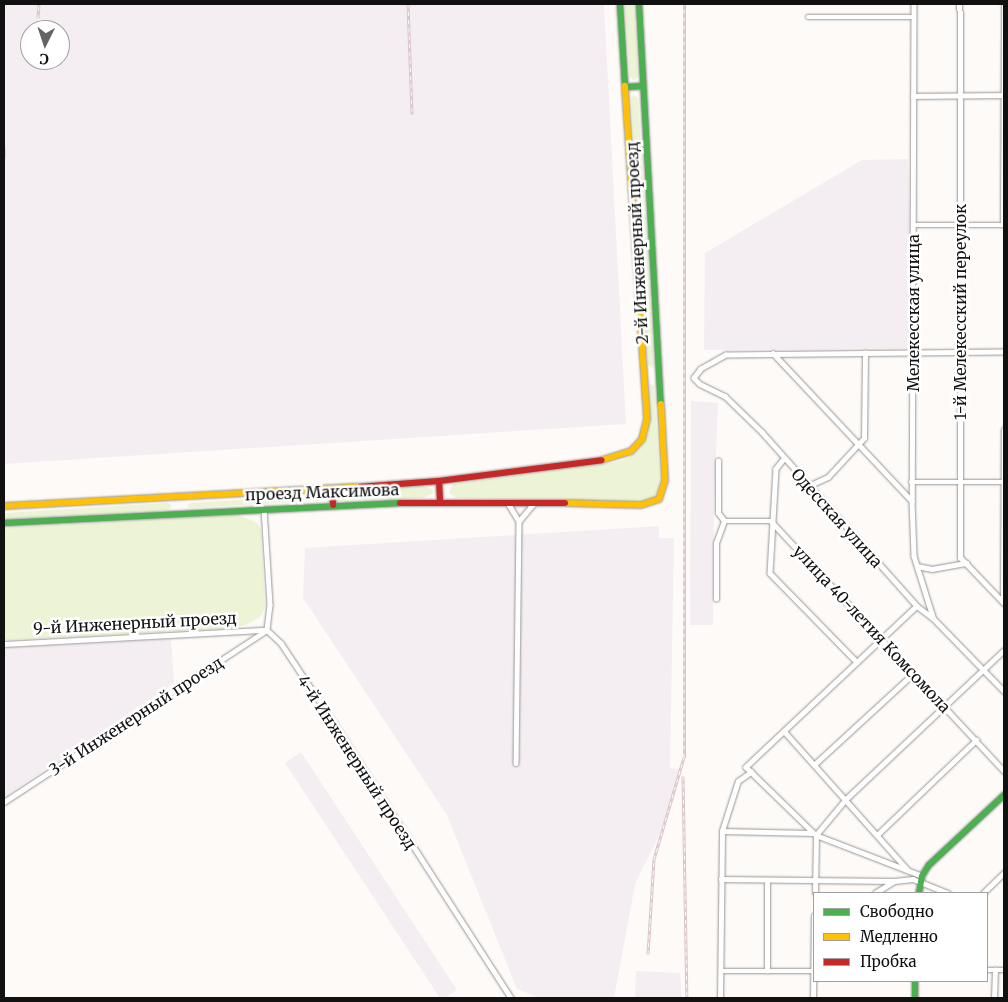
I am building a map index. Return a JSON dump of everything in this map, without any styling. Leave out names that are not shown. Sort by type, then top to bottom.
[{"type":"main road","name":"2-й Инженерный проезд","points":[[612,460],[628,454],[637,446],[645,431],[646,419],[645,374],[620,4]]},
{"type":"main road","name":"2-й Инженерный проезд","points":[[639,4],[665,481],[659,499],[641,505]]},
{"type":"main road","points":[[627,87],[642,86]]},
{"type":"main road","points":[[645,374],[658,374]]},
{"type":"main road","name":"проезд Максимова","points":[[4,506],[179,499],[332,490],[439,481],[612,460]]},
{"type":"main road","points":[[439,481],[440,501]]},
{"type":"main road","points":[[332,490],[333,505]]},
{"type":"main road","points":[[179,499],[180,512]]},
{"type":"main road","name":"проезд Максимова","points":[[4,523],[180,512],[440,501],[641,505]]},
{"type":"main road","points":[[919,892],[921,878],[1004,795]]},
{"type":"main road","points":[[915,982],[915,998]]},
{"type":"street","name":"Мелекесская улица","points":[[914,4],[912,501],[914,556],[933,618]]},
{"type":"street","name":"1-й Мелекесский переулок","points":[[960,4],[961,558],[966,563]]},
{"type":"street","points":[[913,225],[1004,225],[1004,4]]},
{"type":"street","points":[[808,17],[914,17]]},
{"type":"street","points":[[913,96],[1004,95]]},
{"type":"street","points":[[773,353],[1004,352]]},
{"type":"street","points":[[773,353],[912,501]]},
{"type":"street","name":"Одесская улица","points":[[773,353],[726,355],[700,369],[694,378],[700,384],[725,396],[917,606],[933,618],[1004,691]]},
{"type":"street","points":[[808,486],[828,477],[860,445],[864,438],[864,353]]},
{"type":"street","points":[[1004,430],[1004,603]]},
{"type":"street","points":[[784,459],[776,469],[771,521],[770,573],[857,662]]},
{"type":"street","points":[[718,461],[718,513],[724,521]]},
{"type":"street","points":[[912,482],[1004,482]]},
{"type":"street","points":[[505,501],[519,521],[516,763]]},
{"type":"street","points":[[519,521],[535,502]]},
{"type":"street","points":[[264,508],[270,605],[267,630]]},
{"type":"street","points":[[724,521],[771,521]]},
{"type":"street","points":[[716,599],[716,543],[724,521]]},
{"type":"street","name":"улица 40-летия Комсомола","points":[[771,521],[1004,771]]},
{"type":"street","points":[[917,566],[932,570],[966,563],[1004,603]]},
{"type":"street","points":[[816,835],[746,767],[917,606]]},
{"type":"street","name":"9-й Инженерный проезд","points":[[4,644],[267,630]]},
{"type":"street","name":"3-й Инженерный проезд","points":[[4,802],[267,630]]},
{"type":"street","name":"4-й Инженерный проезд","points":[[267,630],[281,643],[511,998]]},
{"type":"street","points":[[815,892],[816,835],[846,799],[1004,650]]},
{"type":"street","points":[[815,764],[914,673]]},
{"type":"street","points":[[784,731],[878,834],[909,871]]},
{"type":"street","points":[[878,834],[976,740]]},
{"type":"street","points":[[720,998],[722,971],[722,831],[738,781],[751,772]]},
{"type":"street","points":[[722,831],[806,831],[909,871],[946,892]]},
{"type":"street","points":[[984,892],[1004,873]]},
{"type":"street","points":[[721,879],[894,881],[921,878]]},
{"type":"street","points":[[767,971],[768,881]]},
{"type":"street","points":[[877,892],[894,881]]},
{"type":"street","points":[[988,970],[1004,970]]},
{"type":"street","points":[[994,970],[994,998]]},
{"type":"street","points":[[722,971],[813,971]]},
{"type":"street","points":[[813,998],[814,982]]},
{"type":"shaded area","points":[[4,4],[604,4],[626,424],[4,464]]},
{"type":"shaded area","points":[[908,159],[911,348],[704,350],[705,253],[862,160]]},
{"type":"shaded area","points":[[691,401],[718,403],[714,505],[713,625],[690,625]]},
{"type":"shaded area","points":[[659,526],[659,538],[674,538],[670,768],[679,769],[678,777],[658,838],[635,884],[614,998],[539,998],[517,989],[447,815],[303,598],[305,548]]},
{"type":"shaded area","points":[[171,639],[174,683],[4,797],[4,648]]},
{"type":"shaded area","points":[[301,752],[457,990],[445,998],[440,998],[285,763]]},
{"type":"shaded area","points":[[636,971],[680,973],[682,998],[635,998]]},
{"type":"green space","points":[[625,4],[634,4],[638,77],[634,80],[630,77]]},
{"type":"green space","points":[[634,95],[638,98],[654,364],[652,368],[648,364],[631,98]]},
{"type":"green space","points":[[649,383],[654,386],[660,481],[657,493],[651,500],[641,503],[457,498],[449,493],[453,484],[612,463],[628,458],[640,447],[648,433]]},
{"type":"green space","points":[[423,486],[432,489],[433,493],[423,498],[337,501],[337,493],[343,491]]},
{"type":"green space","points":[[326,495],[329,497],[326,500],[190,508],[187,506],[190,503]]},
{"type":"green space","points":[[168,503],[172,506],[168,510],[4,519],[4,513]]},
{"type":"green space","points":[[239,515],[257,523],[261,530],[265,607],[260,617],[250,623],[235,628],[4,640],[4,528]]},
{"type":"railway","points":[[38,18],[39,4]]},
{"type":"railway","points":[[408,4],[412,114]]},
{"type":"railway","points":[[648,954],[654,859],[684,757],[684,4]]},
{"type":"railway","points":[[4,147],[4,158]]},
{"type":"railway","points":[[683,776],[687,998]]},
{"type":"traffic: fast","points":[[620,4],[625,86]]},
{"type":"traffic: fast","points":[[639,4],[661,404]]},
{"type":"traffic: fast","points":[[627,87],[643,86]]},
{"type":"traffic: fast","points":[[4,523],[400,503]]},
{"type":"traffic: fast","points":[[919,892],[922,876],[929,865],[1004,795]]},
{"type":"traffic: fast","points":[[915,982],[915,998]]},
{"type":"traffic: slow","points":[[602,460],[631,451],[642,439],[647,419],[625,86]]},
{"type":"traffic: slow","points":[[565,503],[641,505],[659,499],[665,481],[661,404]]},
{"type":"traffic: slow","points":[[4,506],[358,487]]},
{"type":"traffic: jam","points":[[358,487],[439,481],[602,460]]},
{"type":"traffic: jam","points":[[439,481],[440,501]]},
{"type":"traffic: jam","points":[[332,489],[333,505]]},
{"type":"traffic: jam","points":[[400,503],[565,503]]}]
